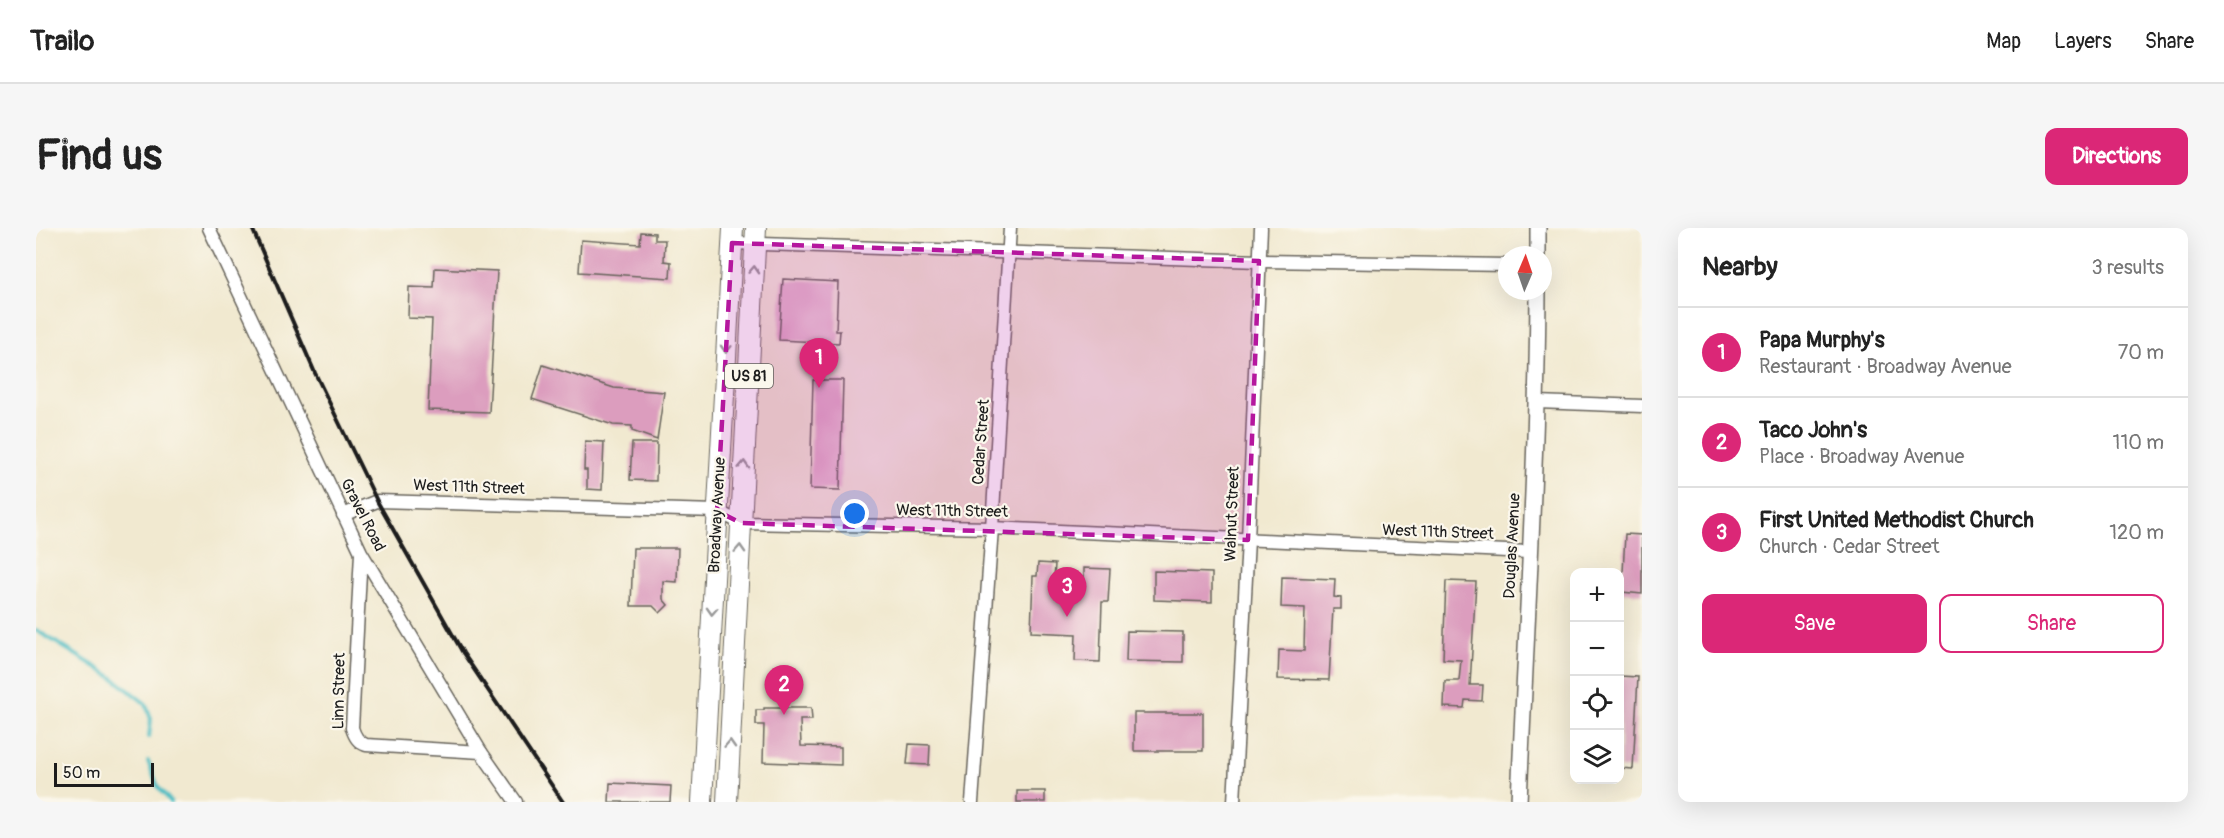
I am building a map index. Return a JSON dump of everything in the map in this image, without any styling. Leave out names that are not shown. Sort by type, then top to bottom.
[{"type":"highway","name":"Broadway Avenue","points":[[702,802],[733,236]]},
{"type":"highway","name":"Broadway Avenue","points":[[727,802],[756,236]]},
{"type":"street","name":"Gravel Road","points":[[209,228],[361,552],[481,752],[516,802]]},
{"type":"street","name":"Cedar Street","points":[[972,802],[992,528],[1010,228]]},
{"type":"street","name":"Walnut Street","points":[[1234,802],[1261,228]]},
{"type":"street","points":[[1538,228],[1538,246]]},
{"type":"street","points":[[733,236],[1009,253],[1259,261],[1498,265]]},
{"type":"street","name":"Douglas Avenue","points":[[1519,802],[1537,402],[1538,300]]},
{"type":"street","points":[[1537,402],[1642,406]]},
{"type":"street","name":"West 11th Street","points":[[343,515],[377,501],[717,511],[741,523],[992,528],[1529,552]]},
{"type":"street","name":"Linn Street","points":[[361,552],[352,728],[354,736],[360,743],[366,745],[481,752]]},
{"type":"highlighted area","points":[[732,243],[1259,261],[1248,540],[741,523],[717,511]]},
{"type":"building","points":[[641,232],[655,233],[655,240],[665,240],[664,261],[671,262],[670,278],[579,272],[581,240],[640,244]]},
{"type":"building","points":[[435,268],[497,271],[489,412],[428,410],[432,319],[408,318],[409,287],[434,288]]},
{"type":"building","points":[[783,279],[838,282],[836,331],[840,331],[839,343],[779,340]]},
{"type":"building","points":[[543,365],[614,388],[664,392],[657,440],[632,431],[632,426],[613,425],[532,399]]},
{"type":"building","points":[[813,380],[843,380],[840,490],[810,489]]},
{"type":"building","points":[[585,441],[604,442],[602,490],[587,489],[587,470],[584,470]]},
{"type":"building","points":[[632,443],[657,443],[656,481],[630,480]]},
{"type":"building","points":[[1625,534],[1642,535],[1642,594],[1624,592]]},
{"type":"building","points":[[633,548],[678,548],[677,582],[663,581],[663,599],[668,605],[660,613],[653,606],[631,606]]},
{"type":"building","points":[[1038,563],[1055,564],[1054,578],[1084,579],[1084,568],[1110,569],[1108,602],[1102,602],[1100,662],[1075,661],[1076,634],[1031,632],[1033,576],[1037,576]]},
{"type":"building","points":[[1154,571],[1212,573],[1212,602],[1154,600]]},
{"type":"building","points":[[1282,577],[1335,579],[1334,597],[1341,598],[1341,609],[1333,609],[1329,680],[1278,679],[1279,650],[1304,651],[1305,608],[1281,607]]},
{"type":"building","points":[[1446,581],[1476,582],[1470,685],[1483,685],[1482,701],[1465,700],[1464,708],[1444,707],[1445,681],[1459,681],[1461,660],[1443,659]]},
{"type":"building","points":[[1127,631],[1183,632],[1183,662],[1126,661]]},
{"type":"building","points":[[1624,676],[1638,677],[1633,769],[1624,768]]},
{"type":"building","points":[[764,708],[811,708],[812,720],[800,720],[801,746],[841,747],[841,765],[763,762],[764,725],[756,725],[756,710],[764,710]]},
{"type":"building","points":[[1134,713],[1203,713],[1203,751],[1134,751]]},
{"type":"building","points":[[909,744],[930,745],[929,765],[907,764]]},
{"type":"building","points":[[610,783],[671,786],[670,802],[609,802]]},
{"type":"building","points":[[1017,791],[1045,791],[1045,802],[1017,802]]},
{"type":"waterway","points":[[36,630],[112,677],[146,704],[151,719],[149,737]]},
{"type":"waterway","points":[[148,761],[158,787],[171,802]]},
{"type":"railway","points":[[252,228],[315,373],[377,501],[463,653],[563,802]]},
{"type":"place","name":"Papa Murphy's","points":[[819,388]]},
{"type":"place","name":"First United Methodist Church","points":[[1067,617]]},
{"type":"place","name":"Taco John's","points":[[784,715]]}]
